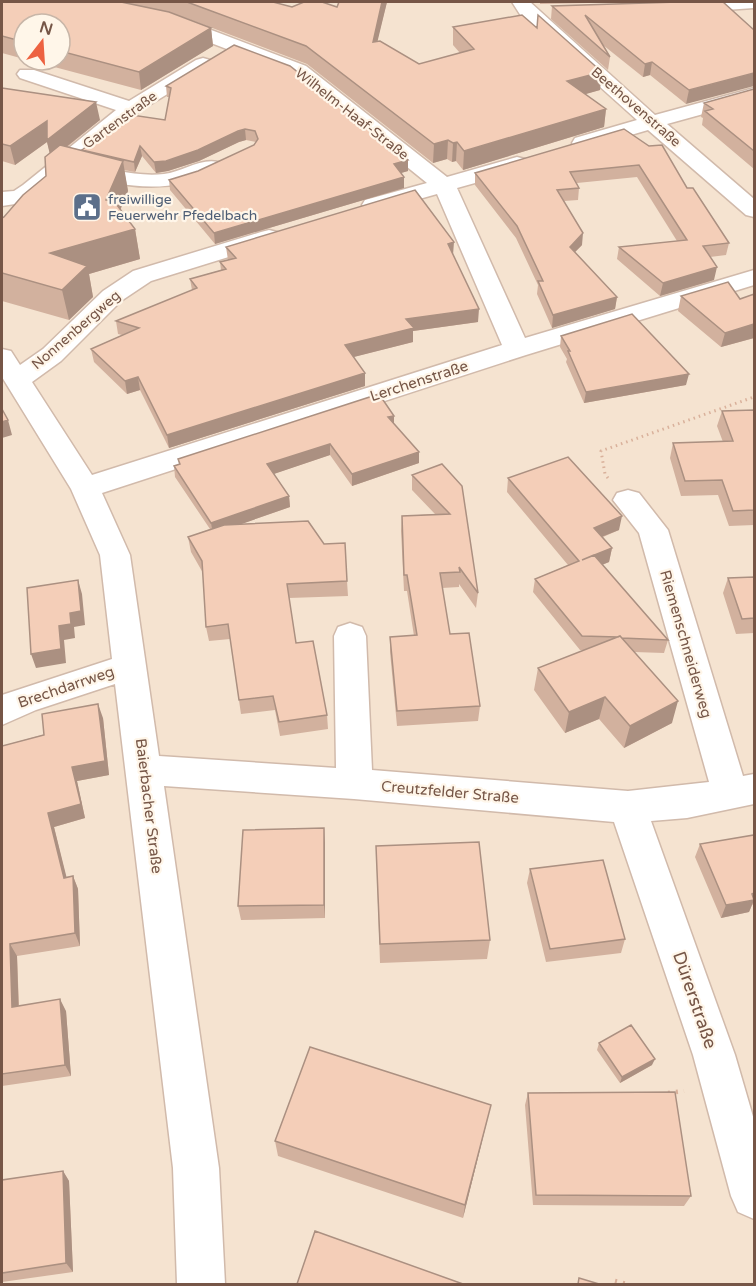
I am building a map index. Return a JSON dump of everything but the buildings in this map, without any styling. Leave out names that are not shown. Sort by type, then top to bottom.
[{"type":"street","name":"Wilhelm-Haaf-Straße","points":[[84,2],[178,24],[299,70],[445,186],[517,349]]},
{"type":"street","points":[[668,7],[750,4]]},
{"type":"street","points":[[524,7],[551,11]]},
{"type":"street","name":"Beethovenstraße","points":[[524,7],[651,122],[754,210]]},
{"type":"street","name":"Gartenstraße","points":[[19,221],[5,199],[20,197],[131,108],[235,44]]},
{"type":"street","points":[[27,74],[131,108]]},
{"type":"street","points":[[559,151],[651,122],[754,94]]},
{"type":"street","points":[[356,210],[536,158]]},
{"type":"street","points":[[62,164],[138,183],[165,181],[195,174],[226,159]]},
{"type":"street","name":"Nonnenbergweg","points":[[9,368],[52,355],[112,296],[142,276],[289,231]]},
{"type":"street","name":"Lerchenstraße","points":[[85,488],[517,349],[754,277]]},
{"type":"street","name":"Baierbacher Straße","points":[[9,368],[85,488],[115,555],[196,1168],[201,1284]]},
{"type":"street","name":"Riemenschneiderweg","points":[[628,500],[653,530],[743,792]]},
{"type":"street","points":[[350,636],[354,784]]},
{"type":"street","name":"Brechdarrweg","points":[[2,711],[24,699],[131,666]]},
{"type":"street","name":"Creutzfelder Straße","points":[[145,770],[354,784],[628,807],[743,792]]},
{"type":"street","name":"Dürerstraße","points":[[628,807],[714,1055],[754,1196]]},
{"type":"path","points":[[628,500],[604,474],[602,450],[754,397]]},
{"type":"path","points":[[663,1094],[685,1091]]},
{"type":"path","points":[[615,1281],[627,1284]]},
{"type":"shaded area","points":[[2,2],[754,2],[754,1284],[2,1284]]},
{"type":"place","name":"freiwillige Feuerwehr Pfedelbach","points":[[87,207]]}]
